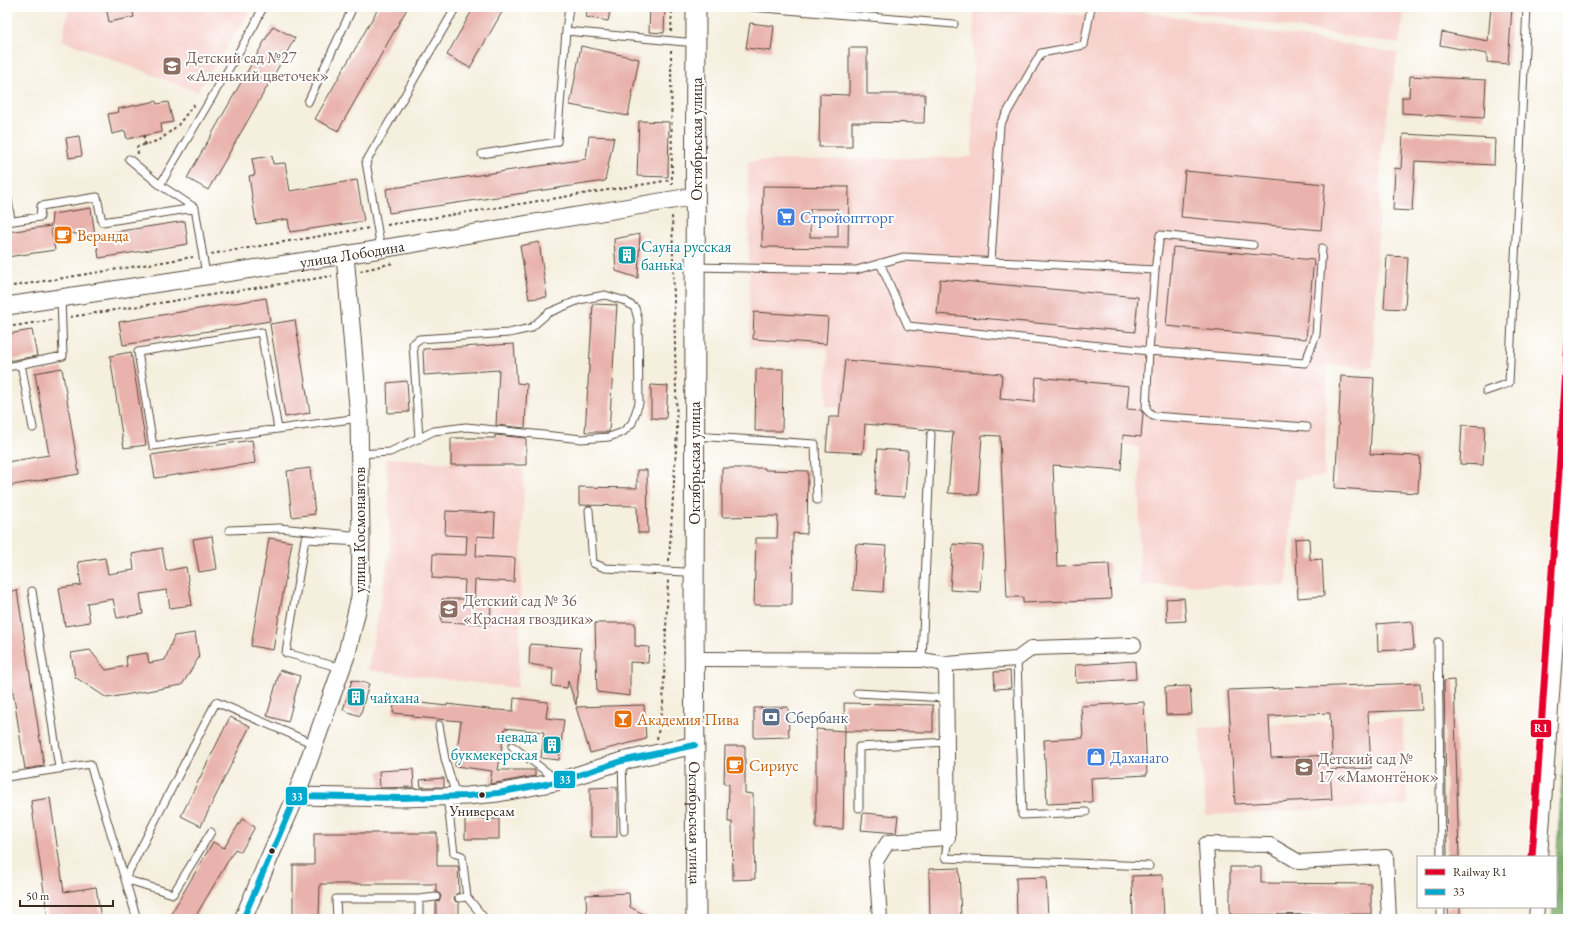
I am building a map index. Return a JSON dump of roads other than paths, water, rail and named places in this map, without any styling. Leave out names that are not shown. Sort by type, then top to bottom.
[{"type":"main road","name":"Октябрьская улица","points":[[685,7],[678,41],[684,198],[695,267],[695,659],[690,746],[688,919]]},
{"type":"main road","name":"Октябрьская улица","points":[[696,7],[684,198],[677,571],[690,746],[696,919]]},
{"type":"street","name":"улица Лободина","points":[[7,306],[345,255],[684,198]]},
{"type":"street","name":"улица Космонавтов","points":[[243,919],[296,796],[347,653],[360,597],[361,539],[359,418],[345,255]]},
{"type":"street","points":[[1540,856],[1568,478]]},
{"type":"street","points":[[695,659],[922,660],[946,664],[1017,659],[1032,648],[1134,645]]},
{"type":"street","points":[[880,919],[876,861],[888,842],[948,838],[946,664]]},
{"type":"street","points":[[296,796],[401,798],[467,796],[498,793],[556,782],[622,761],[690,746]]},
{"type":"street","points":[[1210,919],[1206,844],[1270,845],[1299,862],[1386,857],[1390,919]]},
{"type":"street","points":[[1536,908],[1536,919]]},
{"type":"lane","points":[[160,185],[254,26],[263,7]]},
{"type":"lane","points":[[308,102],[353,7]]},
{"type":"lane","points":[[381,249],[366,162],[456,7]]},
{"type":"lane","points":[[482,154],[557,142],[569,7]]},
{"type":"lane","points":[[750,7],[954,24]]},
{"type":"lane","points":[[991,261],[1000,125],[1041,53],[1084,45],[1091,7]]},
{"type":"lane","points":[[1486,390],[1509,383],[1528,7]]},
{"type":"lane","points":[[566,31],[678,41]]},
{"type":"lane","points":[[129,160],[160,185],[195,208],[206,275]]},
{"type":"lane","points":[[7,193],[9,222],[40,217],[41,206],[98,197],[102,222],[195,208]]},
{"type":"lane","points":[[1253,245],[1160,235],[1155,270],[1146,409],[1153,416],[1307,427]]},
{"type":"lane","points":[[880,263],[908,326],[1149,350],[1305,363],[1316,335],[1322,248]]},
{"type":"lane","points":[[695,267],[856,270],[903,256],[1155,270]]},
{"type":"lane","points":[[360,454],[390,452],[434,431],[466,427],[582,439],[609,437],[623,432],[632,423],[639,403],[638,319],[635,308],[625,301],[605,295],[579,300],[548,313],[531,328],[509,333],[419,339],[413,344],[419,438]]},
{"type":"lane","points":[[7,367],[63,356],[61,298]]},
{"type":"lane","points":[[278,429],[261,332],[138,352],[152,446],[278,429],[359,418]]},
{"type":"lane","points":[[21,364],[33,428]]},
{"type":"lane","points":[[922,660],[931,434]]},
{"type":"lane","points":[[695,436],[815,444],[817,500]]},
{"type":"lane","points":[[589,510],[592,563],[605,568],[677,571]]},
{"type":"lane","points":[[230,530],[279,528],[361,539]]},
{"type":"lane","points":[[342,668],[286,653],[305,539],[361,539]]},
{"type":"lane","points":[[32,591],[60,768]]},
{"type":"lane","points":[[1438,642],[1441,856]]},
{"type":"lane","points":[[1017,659],[1022,814],[1086,812]]},
{"type":"lane","points":[[857,693],[946,698]]},
{"type":"lane","points":[[125,879],[216,702],[314,744]]},
{"type":"lane","points":[[439,725],[445,759],[454,789],[467,796]]},
{"type":"lane","points":[[859,808],[859,747],[947,742]]},
{"type":"lane","points":[[512,746],[548,773],[556,782]]},
{"type":"lane","points":[[622,761],[624,832]]},
{"type":"lane","points":[[7,777],[90,764],[137,919]]},
{"type":"lane","points":[[447,796],[454,853],[462,856],[463,898],[485,919]]},
{"type":"lane","points":[[125,879],[173,894],[211,832]]},
{"type":"lane","points":[[948,838],[945,858],[1149,866]]},
{"type":"lane","points":[[337,919],[336,899],[419,900],[436,897]]},
{"type":"lane","points":[[419,900],[419,919]]},
{"type":"lane","points":[[1441,908],[1441,919]]},
{"type":"rail line","name":"R1","points":[[1532,856],[1568,342]]},
{"type":"place","name":"Детский сад №27 «Аленький цветочек»","points":[[172,66]]},
{"type":"place","name":"Стройоптторг","points":[[786,217]]},
{"type":"place","name":"Веранда","points":[[63,235]]},
{"type":"place","name":"Сауна русская банька","points":[[627,255]]},
{"type":"place","name":"Детский сад № 36 «Красная гвоздика»","points":[[449,609]]},
{"type":"place","name":"чайхана","points":[[356,697]]},
{"type":"place","name":"Сбербанк","points":[[771,717]]},
{"type":"place","name":"Академия Пива","points":[[623,719]]},
{"type":"place","name":"невада букмекерская","points":[[552,745]]},
{"type":"place","name":"Даханаго","points":[[1096,757]]},
{"type":"place","name":"Сириус","points":[[735,765]]},
{"type":"place","name":"Детский сад № 17 «Мамонтёнок»","points":[[1304,767]]},
{"type":"place","name":"Универсам","points":[[482,795]]}]
